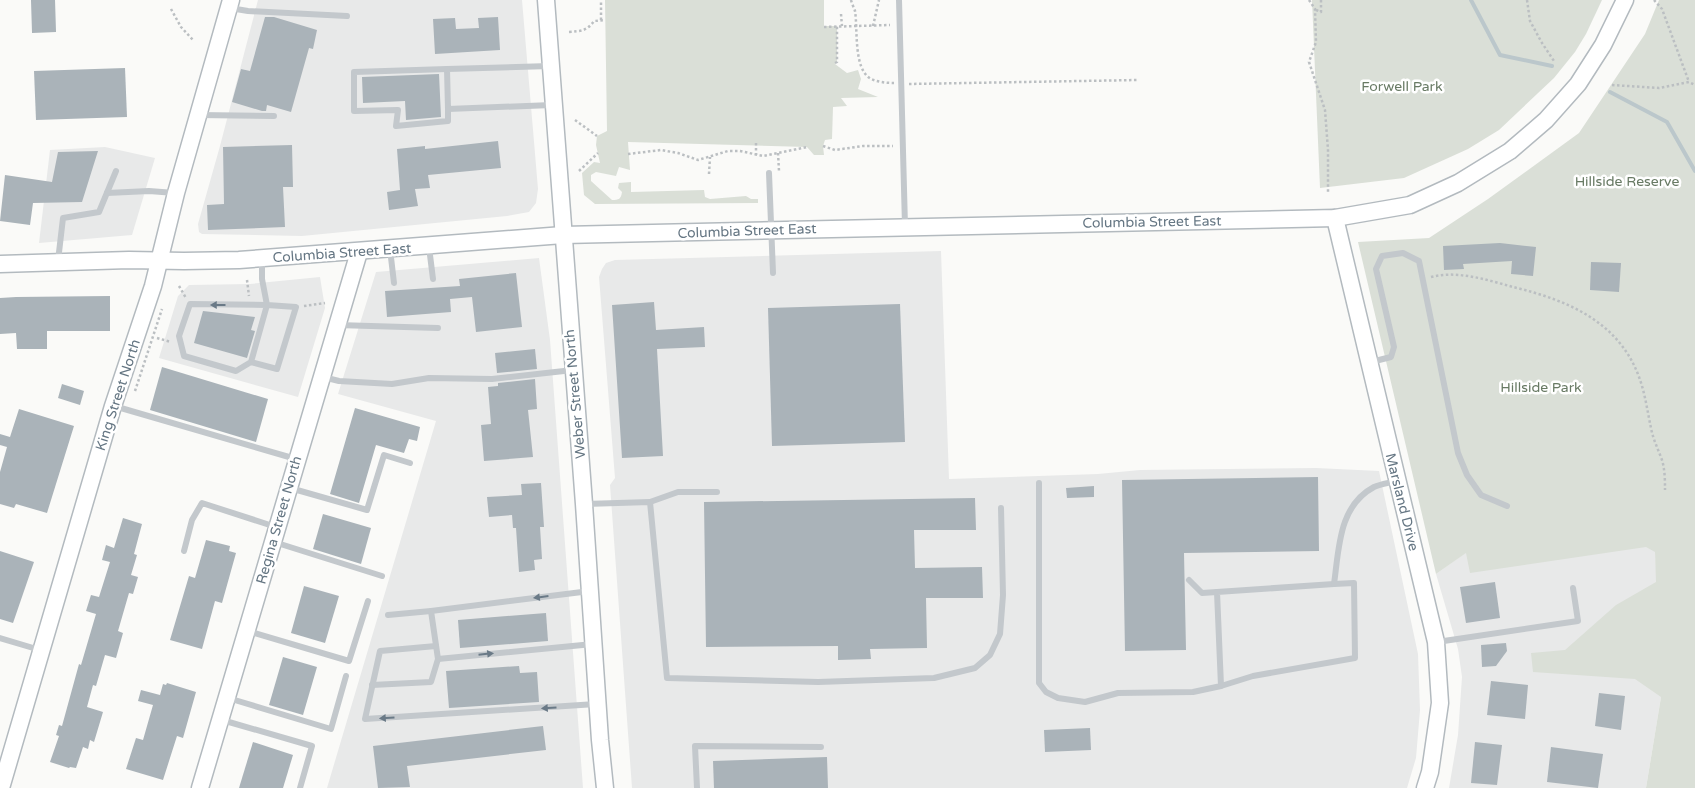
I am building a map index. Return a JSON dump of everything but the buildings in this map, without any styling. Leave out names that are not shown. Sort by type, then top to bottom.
[{"type":"main road","name":"Weber Street North","points":[[546,0],[597,704],[605,788]]},
{"type":"main road","name":"Columbia Street East","points":[[0,264],[129,260],[262,259],[563,235],[1335,218],[1410,205],[1458,183],[1510,151],[1546,120],[1578,84],[1603,45],[1625,0]]},
{"type":"main road","name":"King Street North","points":[[1,788],[113,406],[154,286],[176,193],[230,4]]},
{"type":"main road","name":"Marsland Drive","points":[[1335,218],[1396,481],[1436,642],[1440,703],[1430,772],[1425,788]]},
{"type":"main road","name":"Regina Street North","points":[[200,788],[358,252]]},
{"type":"lane","points":[[899,0],[905,227]]},
{"type":"lane","points":[[230,4],[248,11],[346,16]]},
{"type":"lane","points":[[447,69],[448,121],[396,126],[398,110],[354,111],[354,72],[447,69],[551,66]]},
{"type":"lane","points":[[448,109],[554,105]]},
{"type":"lane","points":[[198,116],[274,116]]},
{"type":"lane","points":[[58,262],[63,218],[99,212],[116,171]]},
{"type":"lane","points":[[769,173],[773,273]]},
{"type":"lane","points":[[107,194],[149,191],[176,193]]},
{"type":"lane","points":[[429,246],[433,279]]},
{"type":"lane","points":[[390,249],[394,283]]},
{"type":"lane","points":[[1369,362],[1391,357],[1394,347],[1376,269],[1382,256],[1403,253],[1418,261],[1458,453],[1467,475],[1481,496],[1507,506]]},
{"type":"lane","points":[[251,362],[277,369],[296,307],[266,305],[190,304],[179,336],[184,356],[236,371],[251,362],[266,305],[262,279],[262,259]]},
{"type":"lane","points":[[336,325],[438,328]]},
{"type":"lane","points":[[322,376],[339,381],[392,384],[429,378],[492,379],[573,370]]},
{"type":"lane","points":[[113,406],[297,459]]},
{"type":"lane","points":[[289,487],[367,510],[384,455],[410,463]]},
{"type":"lane","points":[[1334,584],[1343,528],[1349,511],[1356,501],[1372,488],[1396,481]]},
{"type":"lane","points":[[1039,483],[1039,683],[1046,692],[1058,698],[1085,702],[1118,693],[1193,692],[1253,676],[1355,658],[1354,583],[1202,593],[1189,580]]},
{"type":"lane","points":[[584,504],[650,502],[678,492],[717,492]]},
{"type":"lane","points":[[650,502],[667,678],[818,682],[934,678],[975,668],[990,655],[1000,634],[1003,595],[1001,508]]},
{"type":"lane","points":[[184,551],[192,520],[202,503],[275,535],[382,576]]},
{"type":"lane","points":[[1436,642],[1578,621],[1573,588]]},
{"type":"lane","points":[[388,615],[431,612],[590,591]]},
{"type":"lane","points":[[1217,592],[1220,686]]},
{"type":"lane","points":[[247,630],[349,661],[368,601]]},
{"type":"lane","points":[[372,685],[431,682],[438,659],[431,612]]},
{"type":"lane","points":[[0,638],[42,651]]},
{"type":"lane","points":[[438,659],[593,644]]},
{"type":"lane","points":[[436,646],[380,651],[365,719],[597,704]]},
{"type":"lane","points":[[227,698],[330,728],[346,676]]},
{"type":"lane","points":[[220,720],[312,746],[300,788]]},
{"type":"lane","points":[[697,788],[695,746],[821,747]]},
{"type":"path","points":[[601,0],[601,20]]},
{"type":"path","points":[[851,0],[855,11],[861,69],[869,78],[882,83],[1138,80]]},
{"type":"path","points":[[873,26],[878,0]]},
{"type":"path","points":[[1309,0],[1315,9],[1321,12],[1321,0]]},
{"type":"path","points":[[1528,0],[1530,21],[1554,61]]},
{"type":"path","points":[[1654,0],[1662,9],[1689,82]]},
{"type":"path","points":[[171,9],[181,27],[193,40]]},
{"type":"path","points":[[1315,9],[1316,42],[1309,62],[1325,110],[1328,150],[1328,192]]},
{"type":"path","points":[[841,14],[842,26]]},
{"type":"path","points":[[569,32],[587,29],[594,21],[605,20]]},
{"type":"path","points":[[824,27],[889,25]]},
{"type":"path","points":[[835,63],[837,62],[837,26]]},
{"type":"path","points":[[1612,85],[1659,88],[1689,82],[1695,85]]},
{"type":"path","points":[[576,120],[597,136]]},
{"type":"path","points":[[756,142],[756,155]]},
{"type":"path","points":[[823,146],[835,150],[863,146],[903,146]]},
{"type":"path","points":[[628,154],[661,150],[678,153],[698,160],[728,152],[740,151],[763,156],[807,147]]},
{"type":"path","points":[[579,172],[598,153]]},
{"type":"path","points":[[778,153],[779,173]]},
{"type":"path","points":[[709,174],[710,157]]},
{"type":"path","points":[[1422,279],[1447,274],[1490,280],[1546,296],[1587,314],[1604,325],[1628,352],[1638,376],[1654,443],[1662,461],[1665,490]]},
{"type":"path","points":[[248,280],[249,305]]},
{"type":"path","points":[[296,307],[325,303]]},
{"type":"path","points":[[158,338],[180,342]]},
{"type":"shaded area","points":[[258,0],[522,0],[538,189],[536,203],[529,212],[507,216],[302,236],[202,234],[199,232],[198,224]]},
{"type":"shaded area","points":[[105,147],[155,158],[132,235],[39,243],[50,150]]},
{"type":"shaded area","points":[[941,251],[949,479],[1098,474],[1140,470],[1316,468],[1379,471],[1418,654],[1420,710],[1416,758],[1407,788],[632,788],[610,485],[615,478],[599,277],[602,269],[606,263],[615,260]]},
{"type":"shaded area","points":[[539,258],[550,340],[583,788],[327,788],[436,421],[338,394],[376,272]]},
{"type":"shaded area","points":[[320,277],[325,308],[298,397],[159,358],[178,296],[189,285],[250,284]]},
{"type":"shaded area","points":[[1654,516],[1661,697],[1646,788],[1449,788],[1458,735],[1462,677],[1458,649],[1436,574],[1478,544]]},
{"type":"green space","points":[[605,0],[824,0],[824,26],[837,26],[837,62],[835,64],[847,73],[858,70],[861,79],[858,89],[878,97],[841,98],[847,106],[833,107],[832,139],[825,140],[823,146],[824,155],[814,155],[807,147],[628,142],[630,170],[619,167],[616,176],[596,172],[591,175],[591,181],[612,200],[618,199],[621,196],[622,192],[618,188],[619,183],[631,182],[631,192],[704,190],[705,197],[710,199],[746,196],[751,199],[758,199],[758,203],[595,204],[584,195],[582,173],[594,162],[600,163],[596,145],[597,136],[607,131]]},
{"type":"green space","name":"Forwell Park","points":[[1312,0],[1602,0],[1575,52],[1554,78],[1499,130],[1468,149],[1404,178],[1320,188]]},
{"type":"green space","name":"Hillside Park","points":[[1659,0],[1695,0],[1695,788],[1646,788],[1661,697],[1635,679],[1533,672],[1531,653],[1565,650],[1616,605],[1656,582],[1655,552],[1646,547],[1470,573],[1466,553],[1436,574],[1358,242],[1429,238],[1488,199],[1579,133],[1645,34]]},
{"type":"waterway","points":[[1471,0],[1500,55],[1552,66]]},
{"type":"waterway","points":[[1610,92],[1667,122],[1695,171]]},
{"type":"park label","name":"Hillside Reserve","points":[[1627,181]]}]
